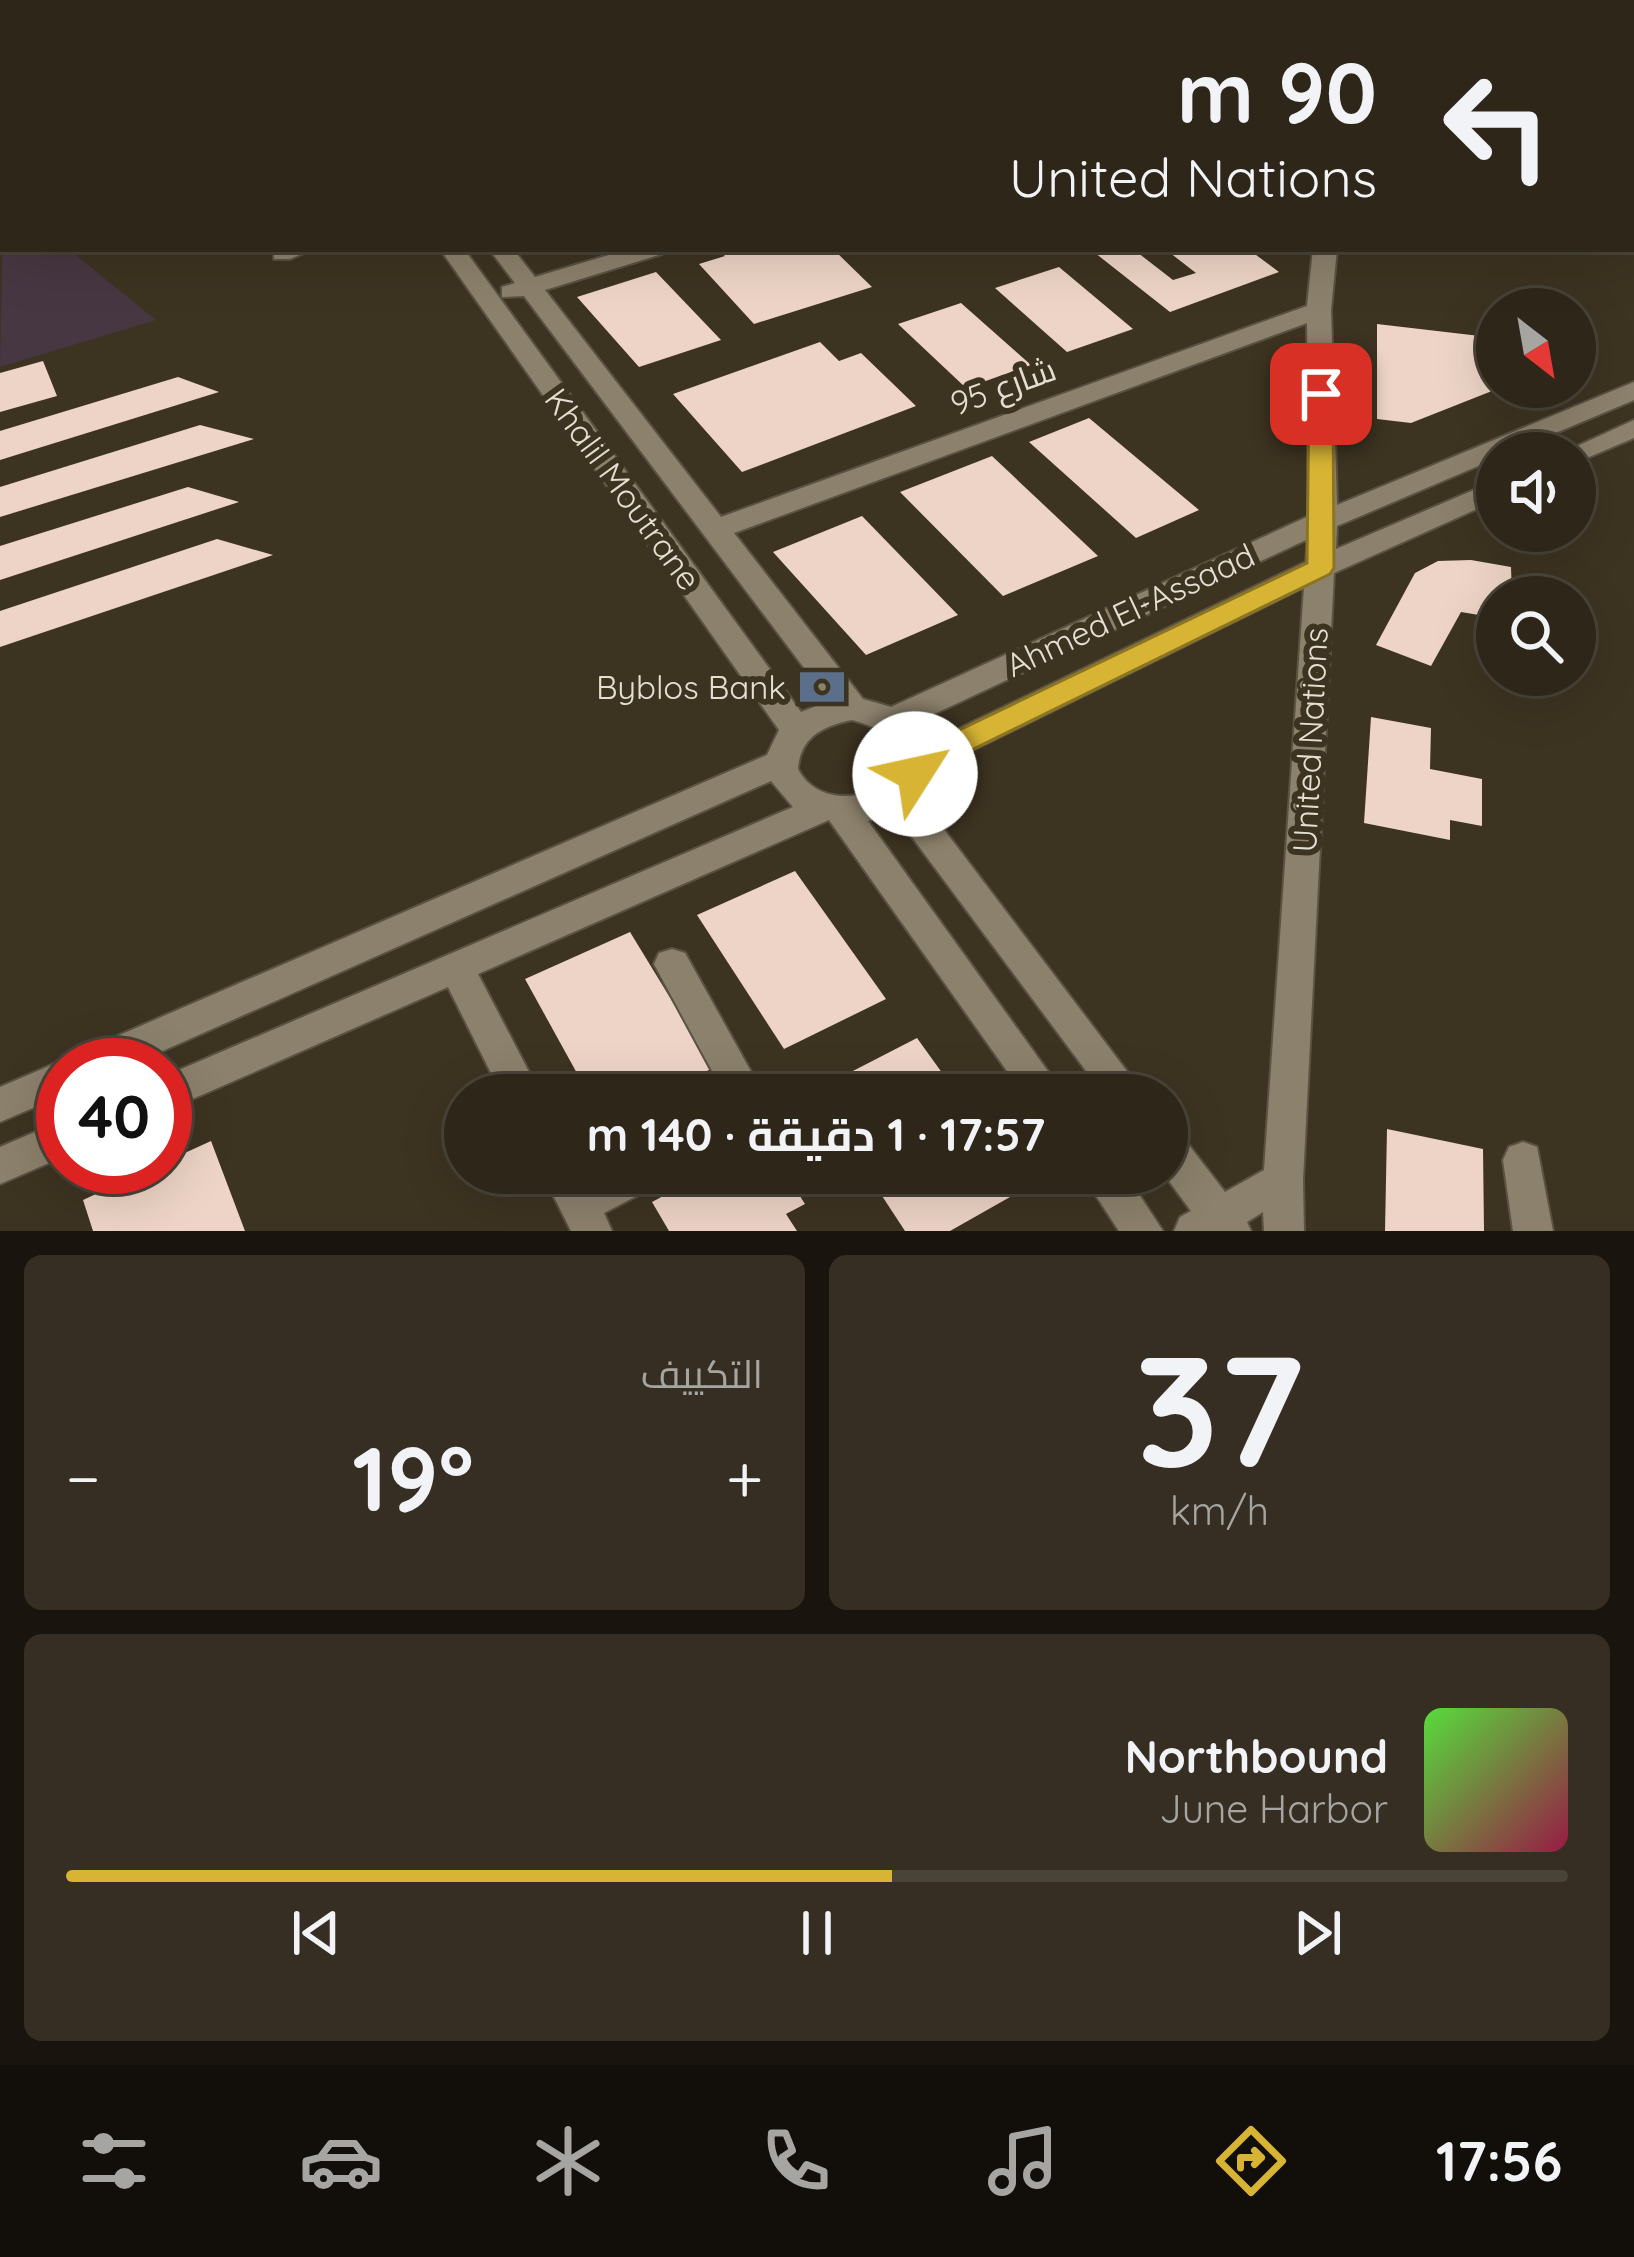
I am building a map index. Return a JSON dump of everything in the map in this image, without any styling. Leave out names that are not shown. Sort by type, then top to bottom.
[{"type":"street","name":"Khalil Moutrane","points":[[454,252],[795,728]]},
{"type":"street","name":"Khalil Moutrane","points":[[503,252],[712,531],[852,708]]},
{"type":"street","points":[[487,299],[644,252]]},
{"type":"street","name":"United Nations","points":[[1284,1231],[1283,1180],[1323,521],[1319,310],[1325,252]]},
{"type":"street","name":"شارع 95","points":[[712,531],[1319,310]]},
{"type":"street","name":"Ahmed El-Assaad","points":[[892,720],[1323,521],[1634,390]]},
{"type":"street","points":[[1596,445],[1634,428]]},
{"type":"street","name":"Ahmed El-Assaad","points":[[908,779],[1321,568],[1476,498]]},
{"type":"street","points":[[1030,1074],[834,808],[795,789],[782,762],[795,728],[821,713],[852,708],[892,720],[912,739],[908,779],[1112,1074]]},
{"type":"street","points":[[153,1038],[782,762]]},
{"type":"street","points":[[192,1082],[834,808],[867,808],[908,779]]},
{"type":"street","points":[[672,964],[734,1074]]},
{"type":"street","points":[[456,968],[510,1074]]},
{"type":"street","points":[[0,1105],[36,1089]]},
{"type":"street","points":[[0,1166],[36,1150]]},
{"type":"street","points":[[1523,1160],[1533,1231]]},
{"type":"street","points":[[1188,1182],[1214,1225],[1283,1180]]},
{"type":"street","points":[[1116,1194],[1143,1231]]},
{"type":"shaded area","points":[[2,252],[72,252],[156,320],[0,367]]},
{"type":"building","points":[[721,252],[836,252],[872,287],[754,324],[699,264],[725,256]]},
{"type":"building","points":[[1094,252],[1137,252],[1173,280],[1196,273],[1169,252],[1252,252],[1279,272],[1170,312]]},
{"type":"building","points":[[1059,267],[1133,329],[1067,352],[995,288]]},
{"type":"building","points":[[656,272],[721,340],[639,367],[577,297]]},
{"type":"building","points":[[961,303],[1031,365],[966,388],[898,324]]},
{"type":"building","points":[[1377,324],[1476,336],[1476,397],[1411,423],[1377,419]]},
{"type":"building","points":[[820,342],[839,361],[861,353],[916,406],[742,472],[673,394]]},
{"type":"building","points":[[43,361],[57,396],[0,412],[0,373]]},
{"type":"building","points":[[178,377],[219,392],[0,460],[0,431]]},
{"type":"building","points":[[1089,418],[1199,510],[1136,538],[1029,442]]},
{"type":"building","points":[[200,425],[254,439],[0,517],[0,487]]},
{"type":"building","points":[[992,456],[1098,556],[1003,596],[900,492]]},
{"type":"building","points":[[188,487],[239,502],[0,580],[0,546]]},
{"type":"building","points":[[862,516],[958,615],[866,655],[773,552]]},
{"type":"building","points":[[217,539],[273,555],[0,647],[0,611]]},
{"type":"building","points":[[1471,560],[1511,567],[1511,576],[1476,576],[1476,614],[1461,612],[1431,666],[1376,645],[1415,573],[1438,561]]},
{"type":"building","points":[[1371,717],[1431,728],[1430,769],[1482,779],[1482,826],[1450,820],[1450,840],[1364,823]]},
{"type":"building","points":[[795,871],[886,999],[784,1049],[697,915]]},
{"type":"building","points":[[630,932],[713,1068],[701,1074],[577,1074],[525,979]]},
{"type":"building","points":[[917,1038],[943,1074],[847,1074]]},
{"type":"building","points":[[1387,1129],[1483,1149],[1484,1231],[1385,1231]]},
{"type":"building","points":[[211,1141],[245,1231],[93,1231],[83,1200],[96,1194],[192,1194],[192,1150]]},
{"type":"building","points":[[667,1194],[799,1194],[805,1204],[786,1214],[797,1231],[669,1231],[652,1202]]},
{"type":"building","points":[[881,1194],[1015,1194],[950,1231],[905,1231]]},
{"type":"place","name":"Byblos Bank","points":[[822,687]]},
{"type":"route","points":[[915,774],[918,763],[1321,568],[1321,394]]}]
